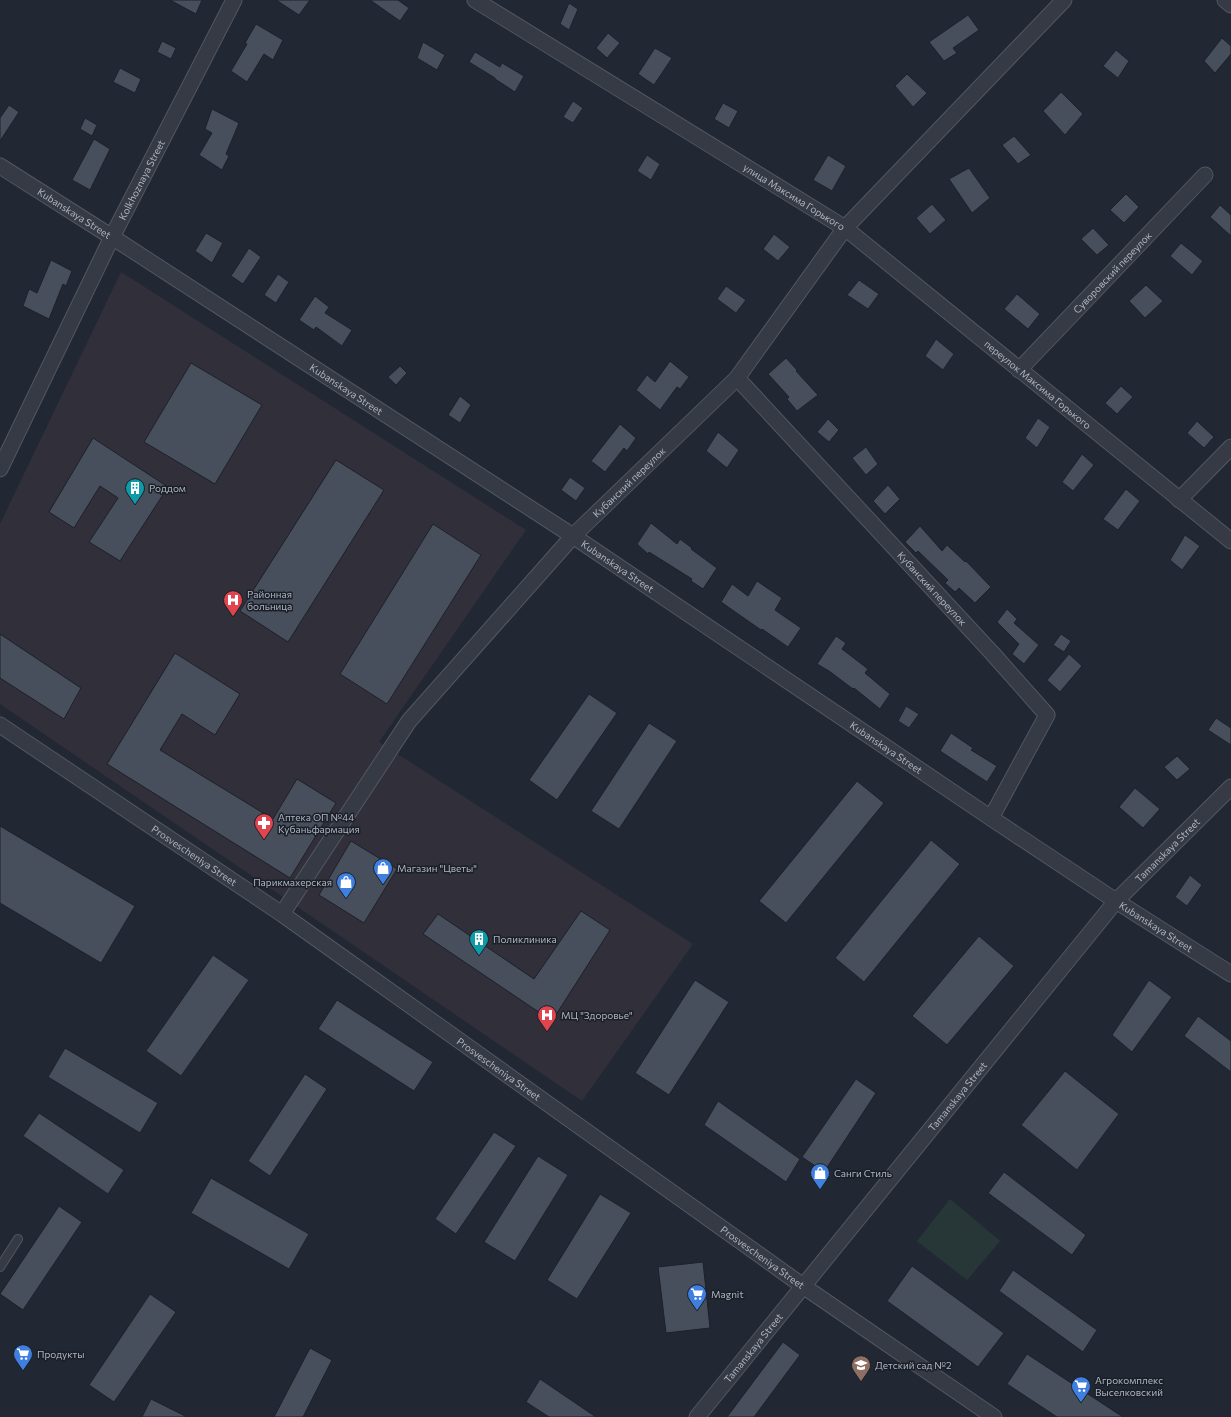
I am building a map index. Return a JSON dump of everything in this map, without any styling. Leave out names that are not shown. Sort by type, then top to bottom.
[{"type":"street","name":"Kolkhoznaya Street","points":[[0,469],[112,237],[234,0]]},
{"type":"street","name":"улица Максима Горького","points":[[475,0],[845,228],[1064,0]]},
{"type":"street","points":[[1225,0],[1231,5]]},
{"type":"street","name":"Kubanskaya Street","points":[[0,166],[573,536],[991,818],[1116,901],[1231,974]]},
{"type":"street","name":"Суворовский переулок","points":[[1019,370],[1206,176]]},
{"type":"street","name":"переулок Максима Горького","points":[[845,228],[1231,541]]},
{"type":"street","name":"Кубанский переулок","points":[[282,914],[409,721],[573,536],[737,378],[845,228]]},
{"type":"street","name":"Кубанский переулок","points":[[737,378],[993,654],[1046,715],[991,818]]},
{"type":"street","points":[[1179,500],[1231,447]]},
{"type":"street","name":"Prosvescheniya Street","points":[[0,725],[282,914],[803,1286],[994,1417]]},
{"type":"street","name":"Tamanskaya Street","points":[[697,1417],[1116,901],[1231,788]]},
{"type":"lane","points":[[0,1267],[18,1239]]},
{"type":"shaded area","name":"Районная больница","points":[[121,272],[526,530],[379,742],[693,944],[582,1101],[0,704],[0,524]]},
{"type":"shaded area","points":[[950,1199],[1000,1241],[967,1280],[917,1241]]},
{"type":"building","points":[[170,0],[202,0],[196,14]]},
{"type":"building","points":[[276,0],[310,0],[299,15]]},
{"type":"building","points":[[370,0],[398,0],[409,8],[400,21]]},
{"type":"building","points":[[569,3],[578,9],[569,30],[560,24]]},
{"type":"building","points":[[968,15],[979,30],[953,48],[957,53],[944,61],[929,42]]},
{"type":"building","points":[[256,24],[283,40],[273,60],[264,54],[247,82],[231,71],[247,44],[245,43]]},
{"type":"building","points":[[608,33],[620,43],[607,58],[596,48]]},
{"type":"building","points":[[1222,38],[1231,46],[1231,54],[1215,73],[1204,61]]},
{"type":"building","points":[[162,41],[176,48],[171,59],[157,52]]},
{"type":"building","points":[[423,42],[445,55],[437,70],[417,58]]},
{"type":"building","points":[[655,48],[672,58],[654,85],[638,74]]},
{"type":"building","points":[[1116,50],[1129,61],[1118,78],[1103,66]]},
{"type":"building","points":[[475,52],[500,67],[502,63],[524,76],[515,92],[469,62]]},
{"type":"building","points":[[120,68],[141,79],[135,93],[113,82]]},
{"type":"building","points":[[907,74],[927,93],[913,107],[895,86]]},
{"type":"building","points":[[1061,92],[1083,114],[1065,135],[1043,111]]},
{"type":"building","points":[[573,101],[583,108],[573,123],[563,117]]},
{"type":"building","points":[[723,103],[738,111],[729,128],[714,119]]},
{"type":"building","points":[[9,105],[19,112],[0,141],[0,118]]},
{"type":"building","points":[[212,109],[239,123],[226,154],[229,156],[222,170],[199,155],[212,133],[205,129]]},
{"type":"building","points":[[85,118],[97,125],[92,136],[80,129]]},
{"type":"building","points":[[1014,136],[1031,155],[1018,164],[1002,145]]},
{"type":"building","points":[[94,139],[110,149],[90,190],[72,180]]},
{"type":"building","points":[[647,155],[660,164],[651,180],[637,171]]},
{"type":"building","points":[[828,155],[846,166],[832,191],[813,180]]},
{"type":"building","points":[[969,168],[990,198],[972,213],[949,179]]},
{"type":"building","points":[[1126,194],[1139,207],[1124,223],[1110,210]]},
{"type":"building","points":[[932,204],[946,220],[930,234],[916,218]]},
{"type":"building","points":[[1220,205],[1231,215],[1231,236],[1210,217]]},
{"type":"building","points":[[1093,228],[1109,245],[1097,255],[1081,239]]},
{"type":"building","points":[[206,233],[223,243],[212,263],[195,251]]},
{"type":"building","points":[[774,234],[790,247],[778,261],[763,249]]},
{"type":"building","points":[[1181,243],[1203,261],[1192,275],[1170,256]]},
{"type":"building","points":[[249,248],[261,257],[243,284],[231,276]]},
{"type":"building","points":[[51,260],[72,271],[66,286],[63,284],[49,319],[23,306],[29,289],[37,293]]},
{"type":"building","points":[[278,274],[289,282],[276,303],[264,295]]},
{"type":"building","points":[[859,280],[879,294],[868,309],[847,295]]},
{"type":"building","points":[[1146,285],[1163,301],[1145,318],[1129,301]]},
{"type":"building","points":[[726,286],[746,300],[736,313],[717,299]]},
{"type":"building","points":[[1017,294],[1040,314],[1028,329],[1004,309]]},
{"type":"building","points":[[315,296],[329,307],[325,313],[352,330],[342,346],[316,327],[314,330],[299,320]]},
{"type":"building","points":[[936,339],[954,354],[943,370],[925,356]]},
{"type":"building","points":[[786,358],[818,395],[797,411],[787,399],[789,397],[768,374]]},
{"type":"building","points":[[670,361],[689,377],[680,389],[677,387],[660,410],[636,390],[647,375],[655,382]]},
{"type":"building","points":[[191,363],[262,405],[215,484],[144,442]]},
{"type":"building","points":[[400,366],[407,373],[396,385],[388,377]]},
{"type":"building","points":[[1121,386],[1133,397],[1117,414],[1105,403]]},
{"type":"building","points":[[460,396],[471,405],[460,423],[448,415]]},
{"type":"building","points":[[1038,418],[1050,427],[1037,448],[1025,438]]},
{"type":"building","points":[[828,419],[839,430],[829,442],[817,432]]},
{"type":"building","points":[[1197,421],[1214,437],[1204,448],[1187,433]]},
{"type":"building","points":[[620,424],[636,438],[627,451],[624,448],[605,472],[591,461]]},
{"type":"building","points":[[718,432],[739,450],[727,468],[706,451]]},
{"type":"building","name":"Роддом","points":[[93,438],[168,487],[120,561],[89,542],[118,498],[100,486],[74,528],[49,512]]},
{"type":"building","points":[[866,447],[878,464],[866,475],[852,458]]},
{"type":"building","points":[[1082,454],[1094,465],[1073,491],[1062,482]]},
{"type":"building","points":[[336,460],[384,490],[288,642],[240,611]]},
{"type":"building","points":[[570,477],[585,488],[576,501],[561,490]]},
{"type":"building","points":[[888,485],[900,499],[885,514],[873,501]]},
{"type":"building","points":[[1126,489],[1140,501],[1118,530],[1103,519]]},
{"type":"building","points":[[651,523],[677,544],[680,539],[717,568],[703,589],[691,581],[692,579],[649,552],[648,554],[637,544]]},
{"type":"building","points":[[433,524],[481,555],[387,704],[340,674]]},
{"type":"building","points":[[920,526],[942,551],[947,545],[965,562],[966,561],[991,587],[975,603],[959,588],[955,592],[945,583],[948,580],[918,551],[916,553],[905,542]]},
{"type":"building","points":[[1185,535],[1200,546],[1182,570],[1170,560]]},
{"type":"building","points":[[757,581],[782,598],[775,610],[801,628],[788,647],[721,602],[732,584],[748,596]]},
{"type":"building","points":[[1007,609],[1017,619],[1014,623],[1039,645],[1024,664],[1012,654],[1019,644],[997,622]]},
{"type":"building","points":[[0,634],[81,688],[64,719],[0,678]]},
{"type":"building","points":[[1061,634],[1071,641],[1064,652],[1053,645]]},
{"type":"building","points":[[836,636],[846,643],[842,649],[868,669],[865,673],[890,694],[880,709],[854,688],[853,689],[817,664]]},
{"type":"building","points":[[175,653],[240,694],[215,735],[182,714],[160,750],[273,819],[297,779],[336,803],[290,878],[107,764]]},
{"type":"building","points":[[1069,654],[1082,666],[1060,692],[1047,680]]},
{"type":"building","points":[[589,694],[617,713],[557,800],[529,780]]},
{"type":"building","points":[[906,706],[919,714],[909,728],[898,721]]},
{"type":"building","points":[[1216,718],[1231,728],[1231,745],[1208,730]]},
{"type":"building","points":[[649,723],[677,741],[619,829],[591,811]]},
{"type":"building","points":[[951,733],[973,748],[971,750],[997,766],[987,782],[940,751]]},
{"type":"building","points":[[1177,756],[1190,769],[1177,780],[1164,767]]},
{"type":"building","points":[[857,781],[884,803],[786,923],[759,901]]},
{"type":"building","points":[[1135,788],[1160,809],[1143,828],[1119,807]]},
{"type":"building","points":[[0,826],[135,906],[101,963],[0,903]]},
{"type":"building","points":[[931,840],[960,864],[864,982],[835,958]]},
{"type":"building","points":[[351,841],[397,869],[364,923],[319,895]]},
{"type":"building","points":[[1190,875],[1202,885],[1187,906],[1175,897]]},
{"type":"building","name":"Поликлиника","points":[[581,911],[610,930],[552,1021],[423,934],[438,914],[534,979]]},
{"type":"building","points":[[979,936],[1014,966],[947,1045],[912,1016]]},
{"type":"building","points":[[213,955],[249,980],[181,1076],[146,1051]]},
{"type":"building","points":[[695,980],[729,1002],[669,1095],[635,1073]]},
{"type":"building","points":[[1149,980],[1172,997],[1132,1052],[1112,1035]]},
{"type":"building","points":[[337,1000],[433,1062],[414,1091],[318,1029]]},
{"type":"building","points":[[1198,1016],[1231,1041],[1231,1072],[1184,1036]]},
{"type":"building","points":[[65,1048],[158,1103],[140,1133],[48,1077]]},
{"type":"building","points":[[1065,1071],[1119,1114],[1077,1170],[1021,1125]]},
{"type":"building","points":[[305,1074],[327,1089],[270,1176],[248,1161]]},
{"type":"building","points":[[856,1079],[876,1093],[824,1172],[802,1157]]},
{"type":"building","points":[[718,1101],[800,1159],[786,1182],[704,1125]]},
{"type":"building","points":[[39,1113],[124,1170],[108,1194],[23,1136]]},
{"type":"building","points":[[494,1132],[516,1146],[456,1234],[435,1219]]},
{"type":"building","points":[[538,1156],[568,1175],[515,1261],[484,1242]]},
{"type":"building","points":[[1004,1172],[1086,1235],[1072,1255],[988,1193]]},
{"type":"building","points":[[211,1178],[309,1234],[289,1269],[191,1213]]},
{"type":"building","points":[[600,1194],[631,1213],[577,1299],[547,1280]]},
{"type":"building","points":[[59,1206],[82,1222],[23,1310],[0,1294]]},
{"type":"building","points":[[703,1262],[710,1328],[666,1333],[658,1267]]},
{"type":"building","points":[[912,1266],[1004,1333],[978,1367],[887,1301]]},
{"type":"building","points":[[1013,1270],[1097,1330],[1083,1352],[999,1291]]},
{"type":"building","points":[[150,1294],[176,1312],[114,1402],[89,1385]]},
{"type":"building","points":[[783,1342],[800,1355],[754,1417],[727,1417]]},
{"type":"building","points":[[310,1348],[332,1360],[303,1417],[274,1417]]},
{"type":"building","points":[[1027,1354],[1123,1417],[1057,1417],[1007,1384]]},
{"type":"building","points":[[540,1379],[596,1417],[549,1417],[526,1402]]},
{"type":"building","points":[[151,1399],[187,1417],[142,1417]]},
{"type":"place","name":"Роддом","points":[[135,505]]},
{"type":"place","name":"Районная больница","points":[[233,617]]},
{"type":"place","name":"Аптека ОП №44 Кубаньфармация","points":[[264,840]]},
{"type":"place","name":"Магазин \"Цветы\"","points":[[383,885]]},
{"type":"place","name":"Парикмахерская","points":[[346,899]]},
{"type":"place","name":"Поликлиника","points":[[479,956]]},
{"type":"place","name":"МЦ \"Здоровье\"","points":[[547,1032]]},
{"type":"place","name":"Санги Стиль","points":[[820,1190]]},
{"type":"place","name":"Magnit","points":[[697,1311]]},
{"type":"place","name":"Продукты","points":[[23,1371]]},
{"type":"place","name":"Детский сад №2","points":[[861,1382]]},
{"type":"place","name":"Агрокомплекс Выселковский","points":[[1081,1403]]}]
